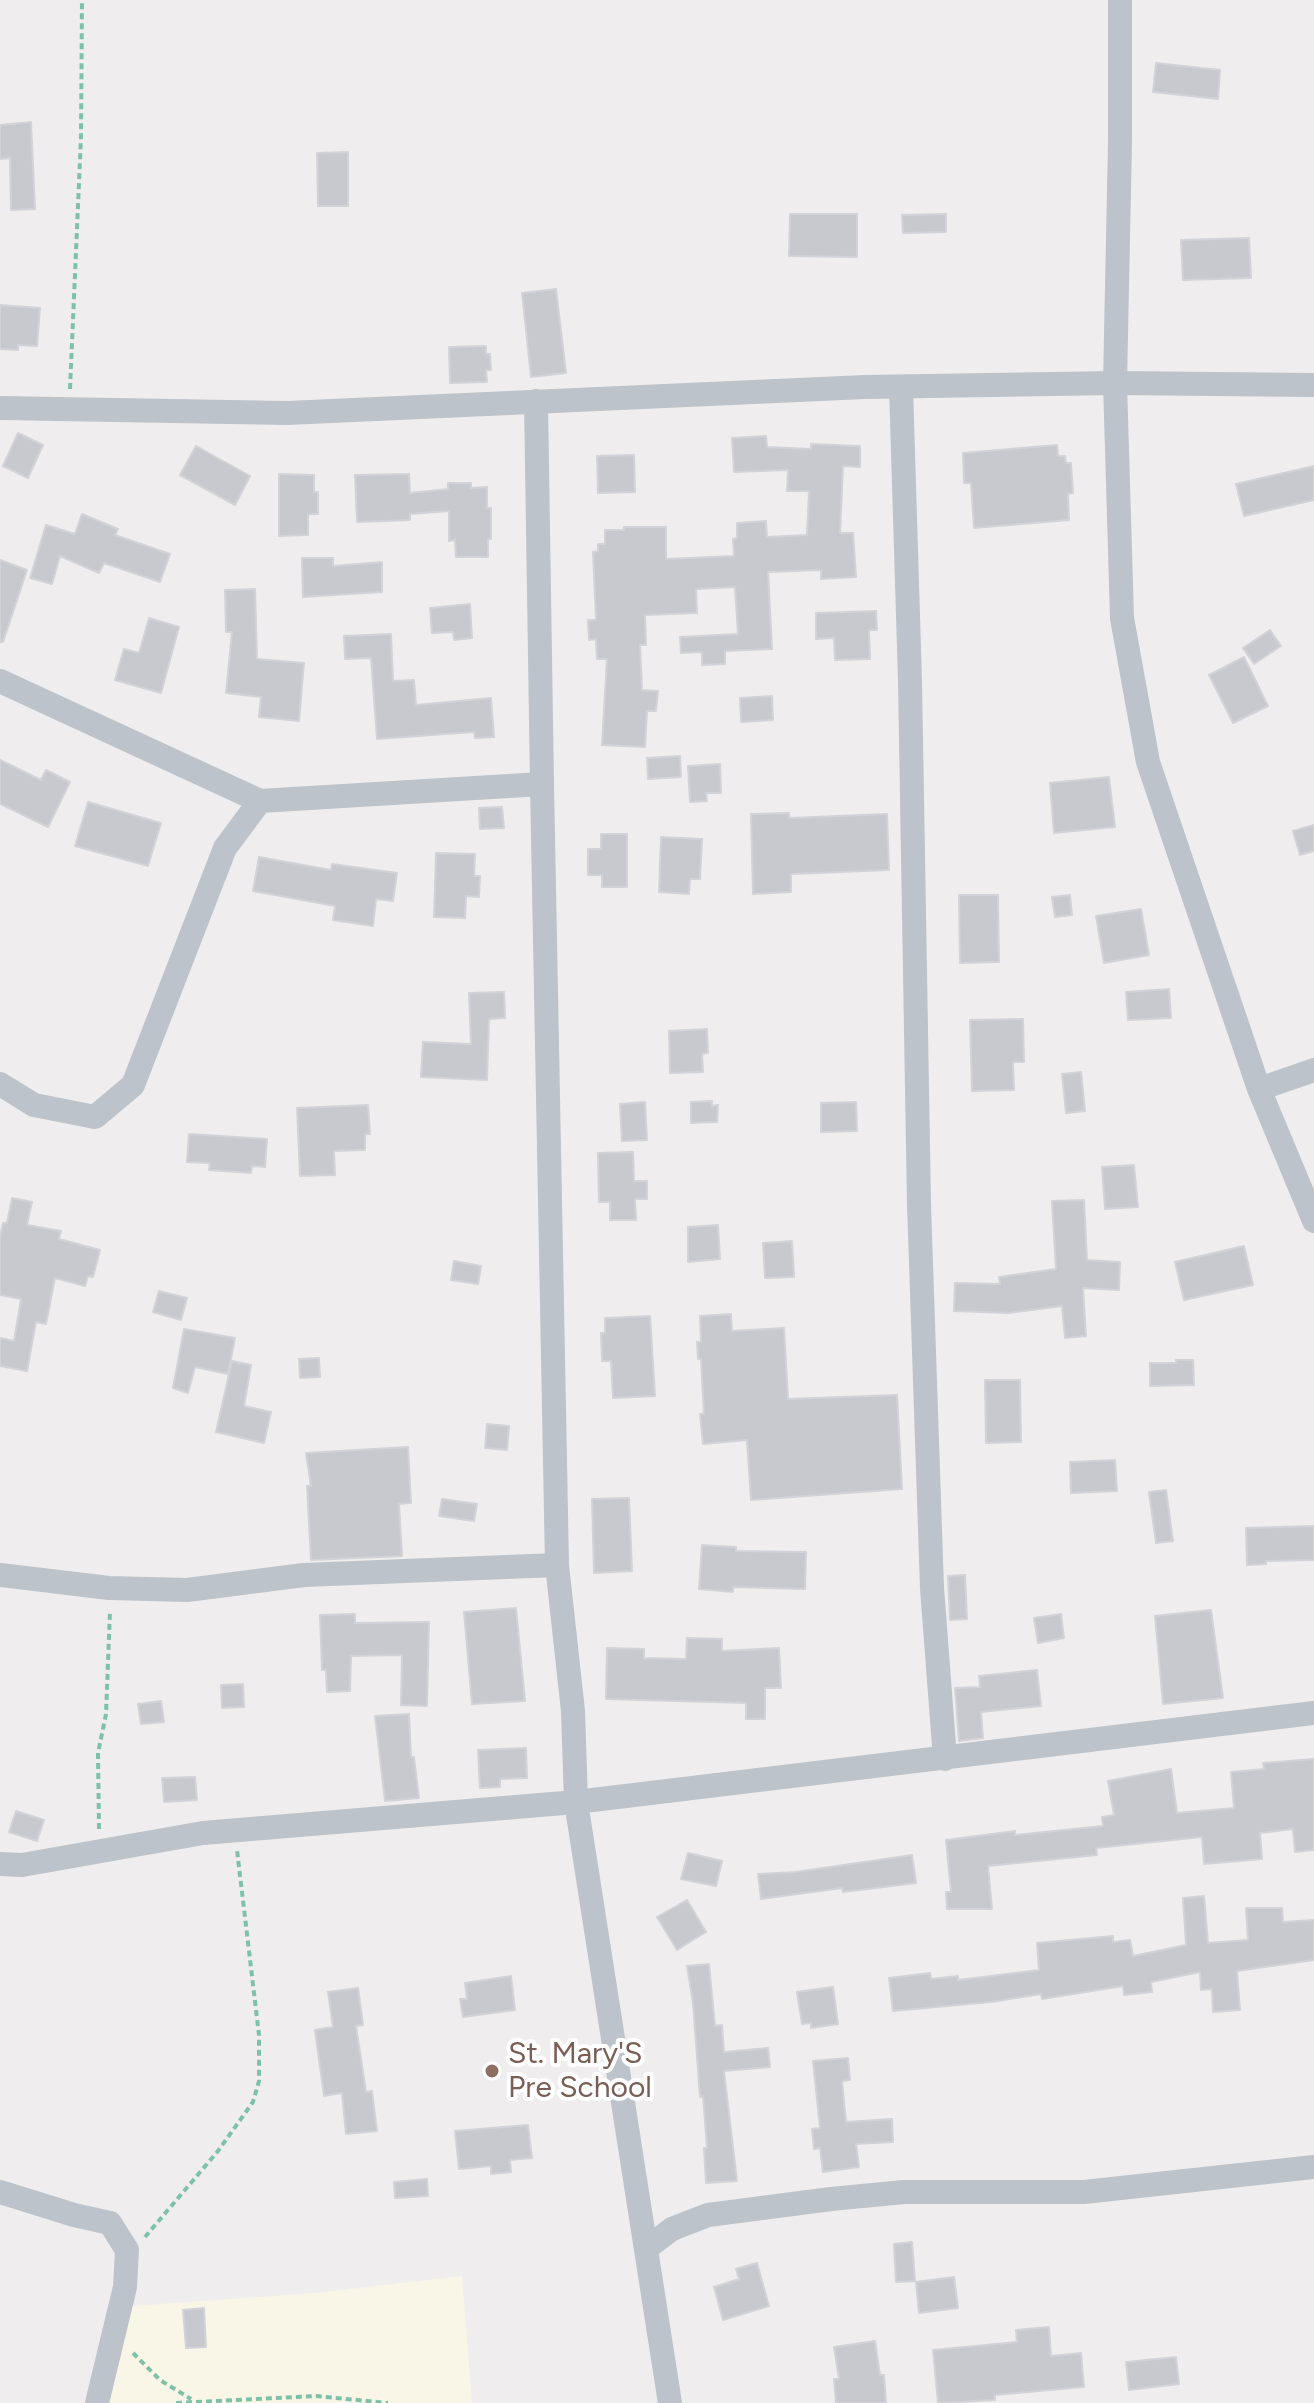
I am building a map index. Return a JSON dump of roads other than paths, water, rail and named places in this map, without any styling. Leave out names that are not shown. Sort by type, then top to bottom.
[{"type":"street","points":[[1120,0],[1115,383],[1122,618],[1148,762],[1259,1089],[1314,1221]]},
{"type":"street","points":[[0,408],[287,413],[901,387],[1115,383],[1314,385]]},
{"type":"street","points":[[901,387],[919,1204],[932,1588],[945,1759]]},
{"type":"street","points":[[536,401],[557,1565],[573,1711],[576,1802],[670,2403]]},
{"type":"street","points":[[0,681],[260,801],[542,784]]},
{"type":"street","points":[[0,1084],[34,1105],[95,1117],[133,1085],[225,848],[260,801]]},
{"type":"street","points":[[1259,1089],[1314,1070]]},
{"type":"street","points":[[0,1575],[109,1588],[187,1590],[304,1575],[557,1565]]},
{"type":"street","points":[[0,1864],[22,1865],[203,1833],[576,1802],[1314,1713]]},
{"type":"street","points":[[647,2248],[672,2229],[708,2215],[831,2199],[904,2192],[1084,2192],[1314,2167]]},
{"type":"street","points":[[0,2192],[110,2223],[127,2250],[125,2287],[97,2403]]},
{"type":"place","name":"St. Mary'S Pre School","points":[[492,2071]]}]
